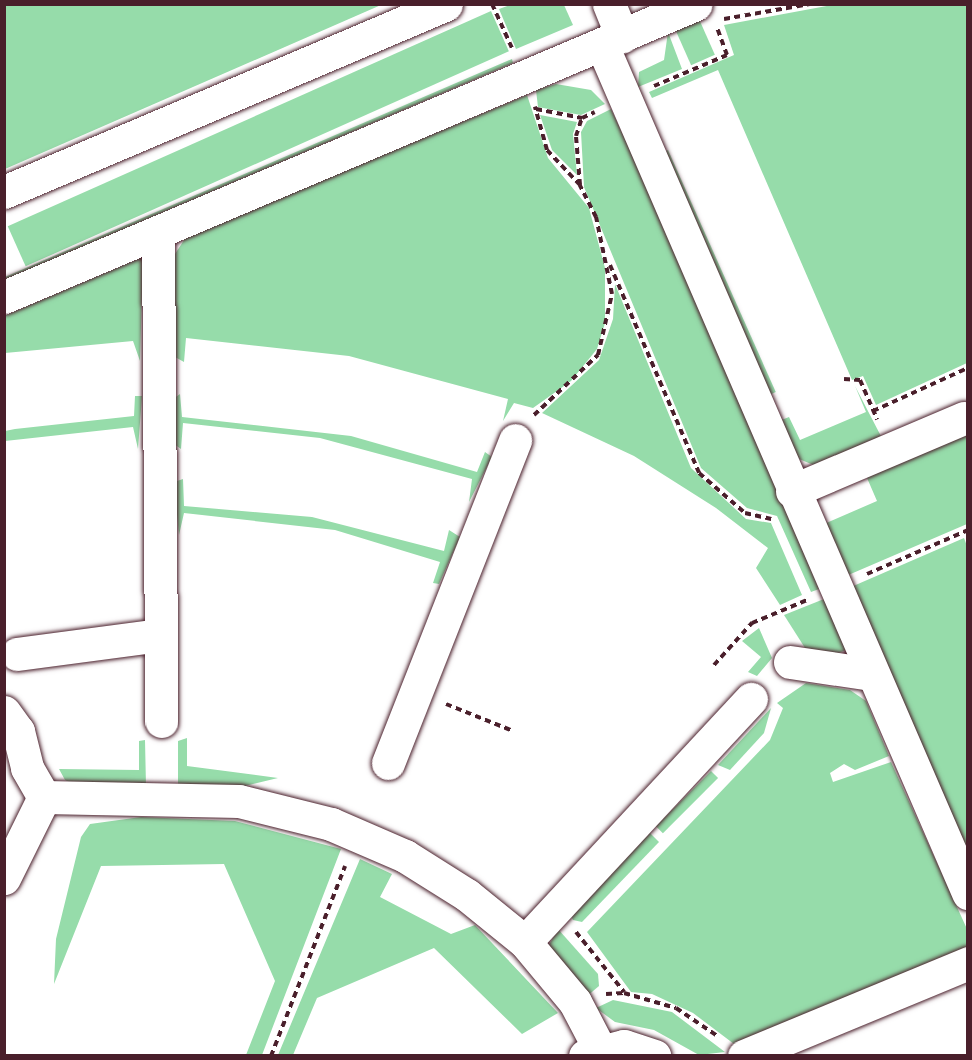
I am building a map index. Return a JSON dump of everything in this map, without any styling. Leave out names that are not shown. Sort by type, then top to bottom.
[{"type":"lane","points":[[4,192],[446,4]]},
{"type":"lane","points":[[609,4],[612,40],[792,491],[968,893]]},
{"type":"lane","points":[[4,297],[527,78],[612,40],[705,12]]},
{"type":"lane","points":[[158,232],[161,721]]},
{"type":"lane","points":[[792,491],[964,418]]},
{"type":"lane","points":[[388,763],[515,440]]},
{"type":"lane","points":[[17,654],[160,635]]},
{"type":"lane","points":[[790,662],[871,674]]},
{"type":"lane","points":[[525,942],[751,699]]},
{"type":"lane","points":[[4,712],[18,731],[27,768],[44,796]]},
{"type":"lane","points":[[44,796],[239,801],[357,836],[423,867],[525,942],[575,1002],[592,1052],[624,1046],[654,1056]]},
{"type":"lane","points":[[4,878],[44,796]]},
{"type":"lane","points":[[744,1056],[968,963]]},
{"type":"path","points":[[492,4],[527,78],[547,150],[580,186]]},
{"type":"path","points":[[705,12],[810,4]]},
{"type":"path","points":[[582,118],[576,136],[580,186],[608,261],[699,473],[745,513],[774,519],[779,529]]},
{"type":"path","points":[[515,440],[598,355],[610,316],[608,261]]},
{"type":"path","points":[[873,411],[968,368]]},
{"type":"path","points":[[844,379],[860,380],[890,450]]},
{"type":"path","points":[[804,589],[808,599]]},
{"type":"path","points":[[416,689],[513,731]]},
{"type":"path","points":[[271,1056],[357,836]]},
{"type":"path","points":[[557,908],[624,993]]},
{"type":"green space","points":[[5,4],[381,4],[381,5],[5,169]]},
{"type":"green space","points":[[510,5],[564,5],[573,25],[516,49],[499,9]]},
{"type":"green space","points":[[832,5],[967,5],[967,363],[876,405],[863,376],[852,380],[718,70],[652,98],[649,92],[734,55],[724,25]]},
{"type":"green space","points":[[491,11],[509,51],[26,266],[8,226]]},
{"type":"green space","points":[[699,19],[715,55],[691,65],[675,30]]},
{"type":"green space","points":[[668,32],[682,69],[638,87],[639,72],[664,60]]},
{"type":"green space","points":[[512,59],[513,63],[5,280],[5,277]]},
{"type":"green space","points":[[556,84],[591,90],[605,104],[581,115],[538,107],[536,90]]},
{"type":"green space","points":[[527,95],[548,158],[589,208],[605,268],[605,323],[597,349],[571,381],[533,408],[514,403],[503,421],[508,399],[349,356],[186,338],[184,362],[175,357],[175,254],[186,237]]},
{"type":"green space","points":[[611,109],[653,199],[819,589],[811,592],[777,516],[747,508],[701,468],[584,187],[581,132],[587,121]]},
{"type":"green space","points":[[540,115],[577,122],[573,134],[577,175],[552,150]]},
{"type":"green space","points":[[668,150],[776,392],[770,395],[663,152]]},
{"type":"green space","points":[[143,257],[140,361],[133,341],[5,353],[4,316]]},
{"type":"green space","points":[[615,284],[691,468],[746,519],[771,523],[802,595],[780,605],[756,568],[768,548],[716,508],[634,456],[542,413],[599,360],[613,319]]},
{"type":"green space","points":[[855,386],[884,442],[816,466],[799,459],[779,421],[789,417],[800,440],[866,412]]},
{"type":"green space","points":[[180,394],[182,417],[351,436],[477,472],[485,452],[492,457],[469,502],[472,479],[320,438],[183,423],[181,449],[174,444],[173,399]]},
{"type":"green space","points":[[135,396],[142,396],[138,449],[133,427],[5,441],[5,431],[15,429],[134,416]]},
{"type":"green space","points":[[967,427],[967,524],[846,576],[824,524],[877,501],[864,471]]},
{"type":"green space","points":[[183,479],[184,506],[312,517],[444,551],[449,530],[460,537],[439,584],[433,583],[440,562],[335,530],[184,513],[179,535],[174,482]]},
{"type":"green space","points":[[964,538],[967,546],[967,857],[851,587]]},
{"type":"green space","points":[[824,599],[846,650],[836,654],[805,648],[784,615]]},
{"type":"green space","points":[[759,628],[772,658],[757,676],[748,672],[761,657],[742,641]]},
{"type":"green space","points":[[806,683],[850,690],[866,701],[889,756],[855,770],[844,764],[830,773],[833,782],[891,762],[967,929],[968,947],[738,1047],[693,1013],[652,994],[631,992],[587,932],[770,740],[783,708],[777,703]]},
{"type":"green space","points":[[771,708],[764,733],[730,770],[718,765]]},
{"type":"green space","points":[[187,738],[187,766],[278,778],[241,787],[178,784],[178,741]]},
{"type":"green space","points":[[145,740],[146,786],[81,788],[65,780],[59,769],[139,770],[139,741]]},
{"type":"green space","points":[[711,771],[718,778],[663,833],[656,826]]},
{"type":"green space","points":[[141,817],[235,821],[341,849],[262,1055],[246,1055],[275,981],[224,864],[101,866],[54,984],[56,939],[81,837],[90,824]]},
{"type":"green space","points":[[650,833],[659,842],[582,922],[573,920],[571,916]]},
{"type":"green space","points":[[360,859],[392,874],[380,897],[451,934],[475,925],[558,1013],[522,1034],[434,948],[317,998],[293,1055],[278,1055]]},
{"type":"green space","points":[[558,929],[598,974],[599,986],[586,997],[549,945]]},
{"type":"green space","points":[[613,1000],[672,1012],[725,1052],[699,1055],[654,1030],[615,1022],[596,1008]]}]
